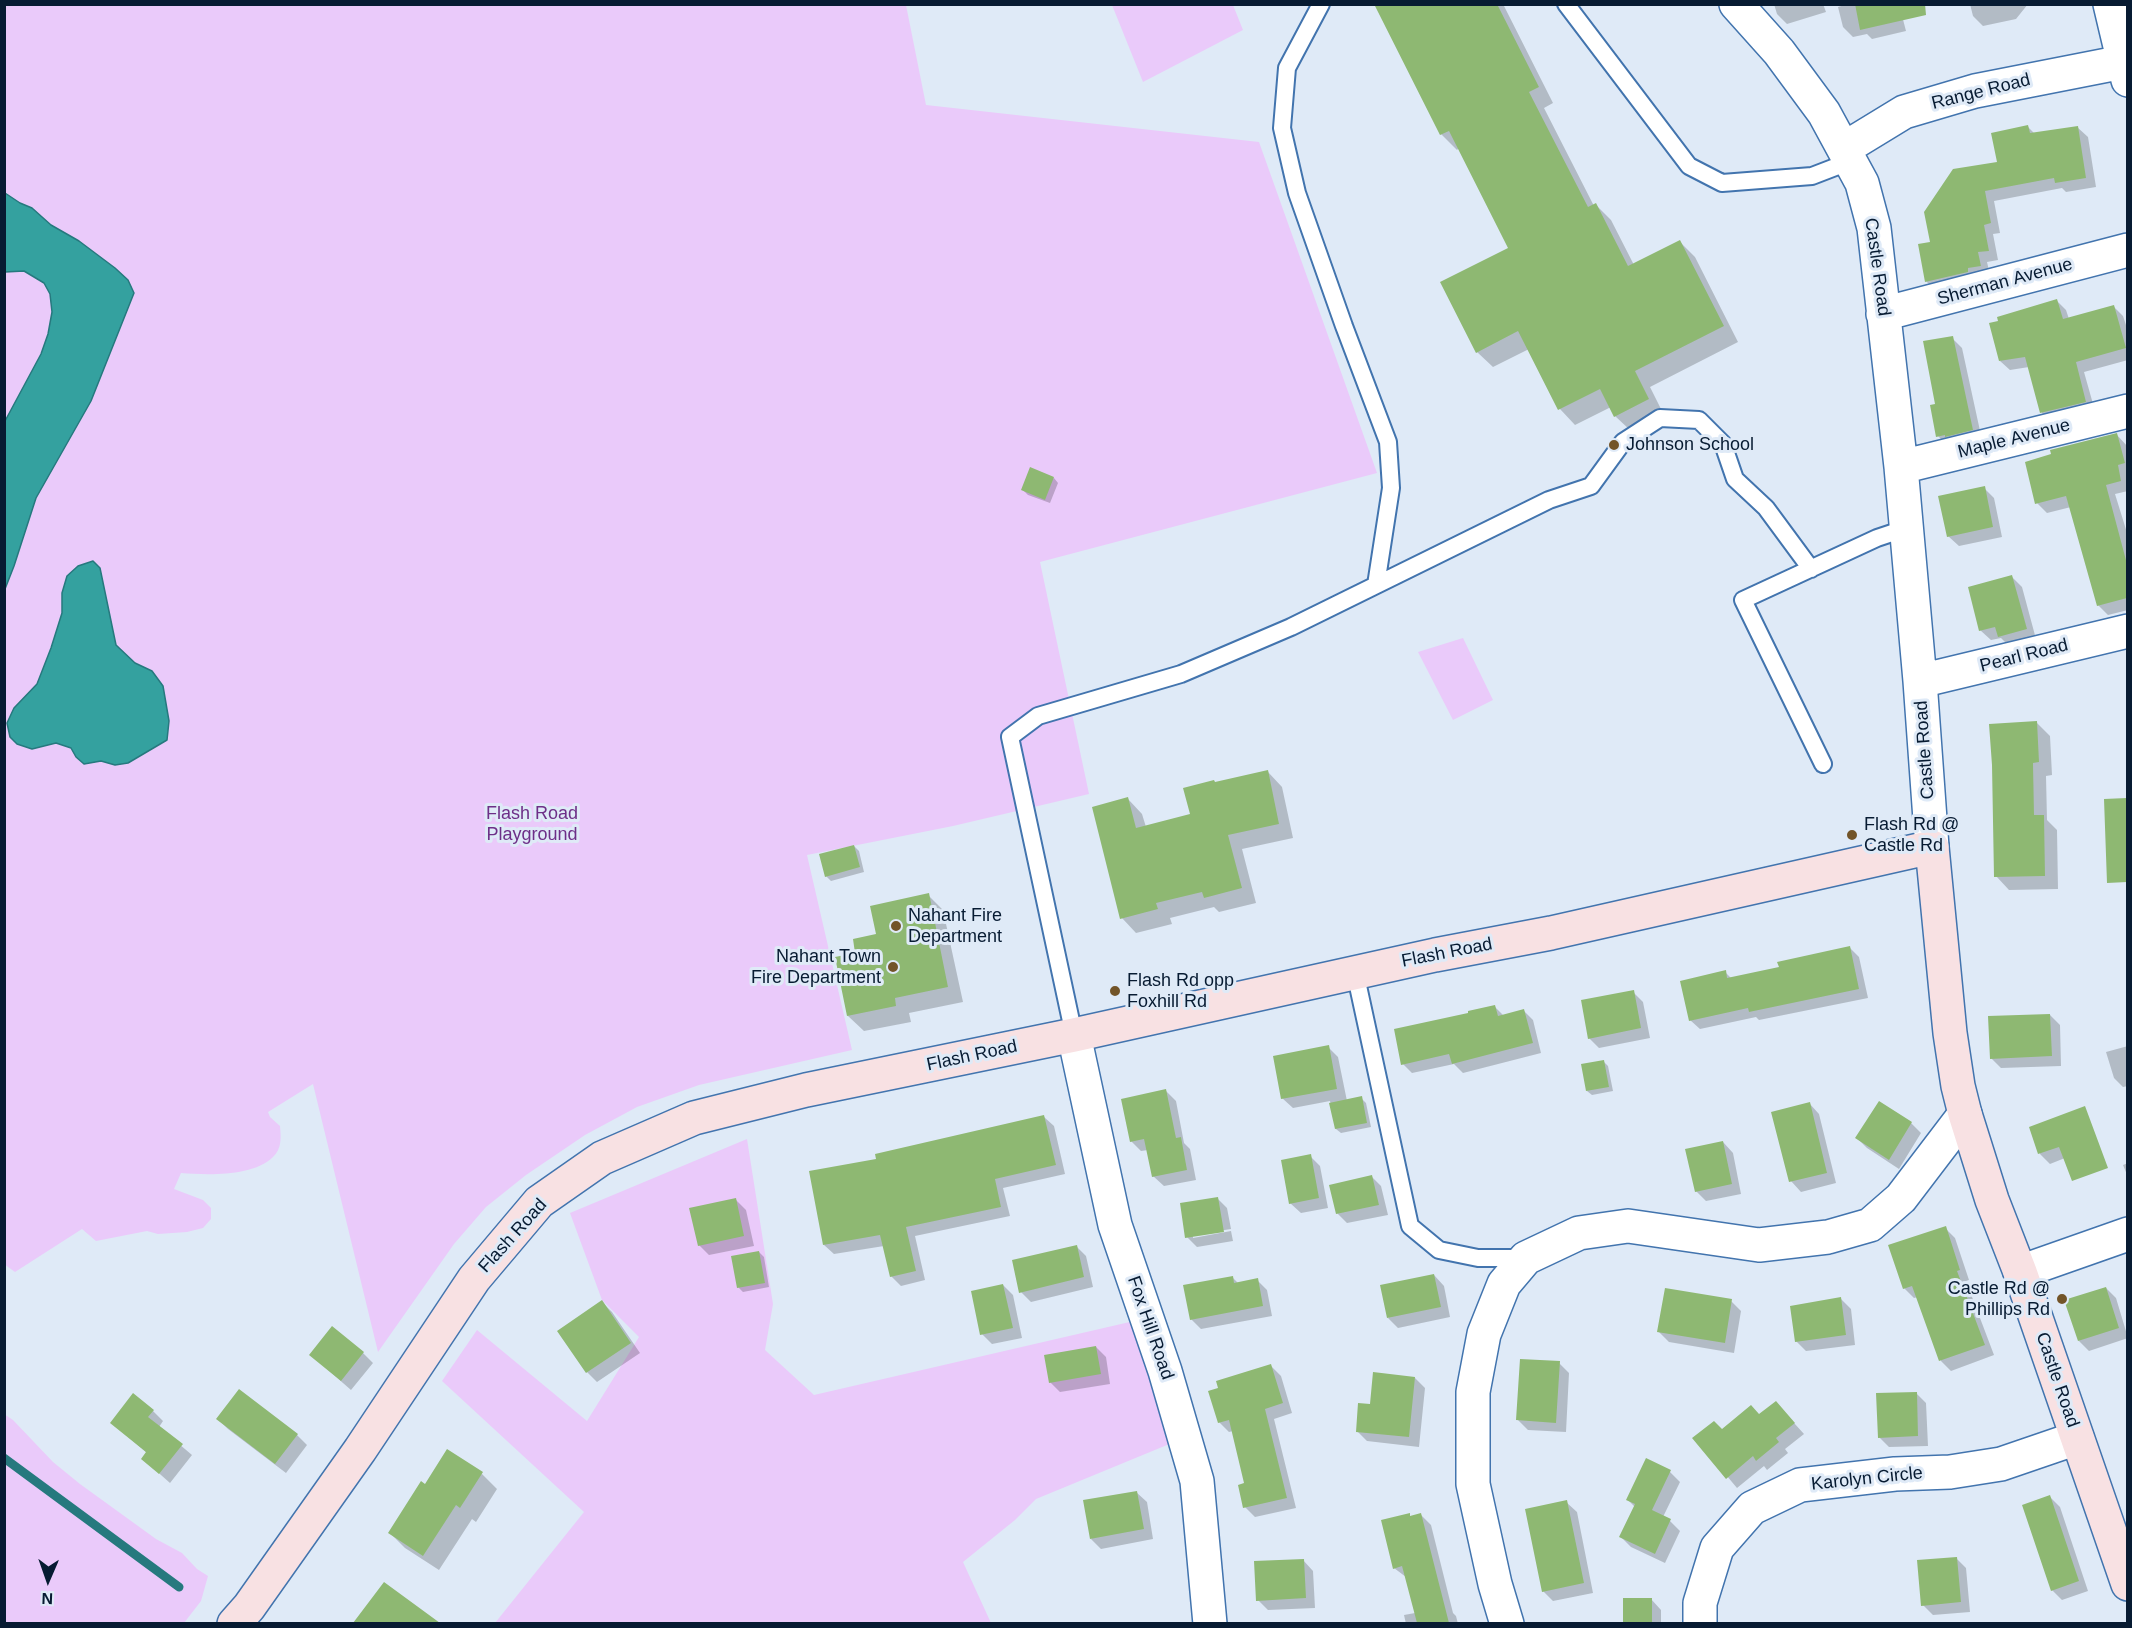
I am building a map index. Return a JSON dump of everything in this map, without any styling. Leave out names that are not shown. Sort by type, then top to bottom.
[{"type":"main road","name":"Flash Road","points":[[234,1623],[249,1607],[354,1460],[474,1279],[539,1202],[602,1158],[694,1118],[806,1090],[1074,1035],[1355,972],[1551,933],[1932,847]]},
{"type":"main road","name":"Castle Road","points":[[1932,847],[1950,1033],[1965,1114],[1992,1200],[2020,1272],[2127,1584]]},
{"type":"street","name":"Castle Road","points":[[1736,4],[1779,52],[1824,113],[1863,183],[1874,228],[1907,528],[1932,847]]},
{"type":"street","points":[[2110,4],[2126,68]]},
{"type":"street","name":"Range Road","points":[[1848,155],[1904,112],[1975,90],[2126,68]]},
{"type":"street","name":"Sherman Avenue","points":[[1883,314],[2127,250]]},
{"type":"street","name":"Maple Avenue","points":[[1901,467],[2127,411]]},
{"type":"street","name":"Pearl Road","points":[[1920,681],[2127,631]]},
{"type":"street","name":"Fox Hill Road","points":[[1074,1035],[1115,1225],[1165,1371],[1197,1481],[1210,1623]]},
{"type":"street","points":[[1506,1623],[1473,1484],[1473,1392],[1484,1334],[1504,1284],[1526,1258],[1579,1233],[1628,1226],[1759,1245],[1828,1237],[1870,1225],[1901,1198],[1965,1114]]},
{"type":"street","points":[[2020,1272],[2127,1234]]},
{"type":"street","name":"Karolyn Circle","points":[[1700,1623],[1700,1603],[1717,1548],[1752,1508],[1800,1485],[1895,1474],[1950,1472],[2001,1464],[2077,1438]]},
{"type":"lane","points":[[1321,4],[1287,68],[1281,128],[1297,193],[1388,442],[1391,488],[1376,585]]},
{"type":"lane","points":[[1566,4],[1689,166],[1722,183],[1812,176],[1848,155]]},
{"type":"lane","points":[[1074,1035],[1010,737],[1038,716],[1181,674],[1291,627],[1549,500],[1592,486],[1623,442],[1660,418],[1699,420],[1723,444],[1735,479],[1766,508],[1811,569]]},
{"type":"lane","points":[[1823,764],[1743,600],[1877,538],[1907,528]]},
{"type":"lane","points":[[1355,972],[1410,1226],[1439,1250],[1478,1258],[1526,1258]]},
{"type":"green space","name":"Flash Road Playground","points":[[4,5],[906,5],[926,105],[1259,142],[1377,473],[1040,562],[1089,794],[953,826],[807,855],[852,1050],[699,1085],[637,1107],[585,1135],[526,1175],[486,1207],[454,1244],[378,1352],[313,1084],[268,1112],[280,1126],[281,1139],[276,1154],[264,1164],[229,1173],[181,1173],[174,1189],[203,1200],[211,1208],[211,1219],[203,1228],[187,1232],[158,1234],[147,1231],[96,1241],[82,1229],[15,1272],[4,1264]]},
{"type":"green space","points":[[1112,5],[1233,5],[1243,30],[1143,82]]},
{"type":"green space","points":[[1463,638],[1493,700],[1453,720],[1418,652]]},
{"type":"green space","points":[[747,1139],[773,1304],[765,1350],[814,1395],[1147,1318],[1184,1438],[1036,1499],[1015,1520],[963,1562],[991,1623],[495,1623],[584,1512],[442,1381],[477,1330],[587,1421],[639,1337],[602,1300],[570,1213]]},
{"type":"green space","points":[[4,1414],[13,1420],[53,1462],[80,1484],[156,1539],[182,1553],[197,1569],[208,1576],[201,1601],[184,1623],[5,1623]]},
{"type":"shaded area","points":[[5,193],[32,208],[51,225],[79,241],[115,268],[128,280],[134,293],[91,401],[36,498],[5,589],[5,421],[41,354],[52,312],[50,294],[44,283],[24,271],[5,272]]},
{"type":"shaded area","points":[[93,561],[100,568],[116,645],[135,663],[152,671],[163,686],[169,721],[167,740],[128,763],[115,765],[101,761],[84,764],[71,748],[56,743],[32,749],[17,744],[10,737],[7,723],[14,708],[37,684],[62,613],[62,593],[67,576],[78,566]]},
{"type":"building","points":[[1374,4],[1497,4],[1539,87],[1529,92],[1588,207],[1596,203],[1628,266],[1680,240],[1724,326],[1635,371],[1649,399],[1614,417],[1600,389],[1558,410],[1518,331],[1476,353],[1440,282],[1508,248],[1449,131],[1440,135]]},
{"type":"building","points":[[1855,4],[1925,4],[1926,15],[1860,30]]},
{"type":"building","points":[[2028,125],[2030,133],[2078,126],[2086,178],[2055,183],[2054,178],[1985,191],[1991,223],[1984,225],[1989,251],[1978,252],[1981,266],[1968,268],[1968,272],[1925,282],[1918,244],[1930,242],[1924,212],[1953,169],[1997,162],[1991,133]]},
{"type":"building","points":[[2057,299],[2063,319],[2114,305],[2126,348],[2076,362],[2086,402],[2040,413],[2025,357],[1999,361],[1989,323],[1998,321],[1997,317]]},
{"type":"building","points":[[1953,336],[1973,430],[1936,437],[1930,405],[1935,404],[1923,341]]},
{"type":"building","points":[[2117,433],[2125,463],[2118,465],[2121,481],[2106,485],[2127,564],[2127,598],[2097,606],[2066,496],[2035,504],[2025,462],[2051,454],[2050,450]]},
{"type":"building","points":[[1030,467],[1054,477],[1045,500],[1021,490]]},
{"type":"building","points":[[1985,486],[1993,527],[1947,537],[1938,496]]},
{"type":"building","points":[[2012,575],[2027,629],[1998,637],[1995,627],[1979,631],[1968,587]]},
{"type":"building","points":[[2037,721],[2039,762],[2033,763],[2034,815],[2044,815],[2045,876],[1994,877],[1989,724]]},
{"type":"building","points":[[1268,770],[1279,824],[1228,835],[1242,888],[1204,898],[1202,892],[1156,903],[1158,909],[1120,919],[1092,807],[1128,797],[1136,828],[1190,814],[1183,788]]},
{"type":"building","points":[[2127,798],[2127,882],[2107,883],[2104,799]]},
{"type":"building","points":[[854,845],[860,867],[825,877],[819,854]]},
{"type":"building","points":[[929,893],[948,987],[895,998],[896,1006],[847,1016],[835,957],[855,953],[853,939],[876,934],[870,906]]},
{"type":"building","points":[[1850,946],[1859,989],[1749,1012],[1748,1008],[1689,1021],[1680,981],[1726,970],[1727,978],[1779,967],[1777,962]]},
{"type":"building","points":[[1634,990],[1641,1028],[1588,1039],[1581,1000]]},
{"type":"building","points":[[1495,1005],[1498,1016],[1524,1009],[1533,1043],[1452,1064],[1449,1054],[1401,1065],[1394,1029]]},
{"type":"building","points":[[2050,1014],[2052,1056],[1990,1059],[1988,1016]]},
{"type":"building","points":[[1329,1045],[1337,1089],[1281,1099],[1273,1056]]},
{"type":"building","points":[[1604,1060],[1609,1087],[1586,1091],[1581,1064]]},
{"type":"building","points":[[1166,1089],[1176,1138],[1181,1137],[1187,1170],[1152,1177],[1144,1139],[1130,1142],[1121,1099]]},
{"type":"building","points":[[1362,1096],[1367,1123],[1335,1129],[1329,1103]]},
{"type":"building","points":[[1879,1101],[1912,1122],[1889,1160],[1855,1138]]},
{"type":"building","points":[[1810,1102],[1827,1173],[1789,1182],[1771,1112]]},
{"type":"building","points":[[2085,1106],[2108,1168],[2072,1181],[2059,1147],[2038,1154],[2029,1127]]},
{"type":"building","points":[[1044,1115],[1056,1165],[995,1179],[1001,1207],[906,1227],[916,1271],[890,1277],[880,1235],[823,1245],[809,1171],[876,1159],[875,1154]]},
{"type":"building","points":[[1723,1141],[1732,1184],[1695,1192],[1685,1149]]},
{"type":"building","points":[[1311,1154],[1319,1198],[1289,1204],[1281,1160]]},
{"type":"building","points":[[1372,1175],[1379,1205],[1336,1214],[1329,1185]]},
{"type":"building","points":[[1218,1197],[1224,1232],[1185,1238],[1180,1203]]},
{"type":"building","points":[[736,1198],[744,1236],[698,1246],[689,1208]]},
{"type":"building","points":[[1946,1226],[1960,1270],[1957,1271],[1985,1345],[1939,1361],[1912,1286],[1903,1289],[1888,1245]]},
{"type":"building","points":[[1077,1245],[1084,1277],[1019,1293],[1012,1260]]},
{"type":"building","points":[[759,1251],[765,1283],[737,1288],[731,1256]]},
{"type":"building","points":[[1434,1274],[1441,1307],[1387,1318],[1380,1285]]},
{"type":"building","points":[[1233,1276],[1234,1283],[1258,1278],[1263,1306],[1190,1320],[1183,1285]]},
{"type":"building","points":[[1003,1284],[1013,1328],[980,1335],[971,1291]]},
{"type":"building","points":[[2106,1287],[2119,1328],[2078,1341],[2064,1300]]},
{"type":"building","points":[[1665,1288],[1732,1299],[1725,1343],[1657,1332]]},
{"type":"building","points":[[1841,1297],[1846,1335],[1795,1342],[1790,1306]]},
{"type":"building","points":[[602,1300],[631,1343],[586,1373],[557,1331]]},
{"type":"building","points":[[332,1326],[364,1352],[341,1381],[309,1355]]},
{"type":"building","points":[[1096,1346],[1101,1374],[1049,1383],[1044,1355]]},
{"type":"building","points":[[1520,1359],[1560,1361],[1556,1423],[1516,1420]]},
{"type":"building","points":[[1271,1364],[1283,1403],[1265,1409],[1287,1498],[1243,1508],[1238,1485],[1244,1483],[1229,1420],[1218,1423],[1208,1391],[1218,1388],[1216,1381]]},
{"type":"building","points":[[1373,1372],[1415,1377],[1409,1437],[1356,1432],[1358,1403],[1370,1404]]},
{"type":"building","points":[[239,1389],[298,1434],[275,1464],[216,1419]]},
{"type":"building","points":[[1917,1392],[1918,1436],[1878,1438],[1876,1393]]},
{"type":"building","points":[[133,1393],[154,1410],[148,1417],[183,1444],[159,1474],[141,1459],[146,1452],[110,1423]]},
{"type":"building","points":[[1776,1401],[1795,1423],[1776,1438],[1779,1442],[1756,1461],[1753,1456],[1726,1479],[1692,1438],[1714,1421],[1722,1429],[1751,1405],[1759,1414]]},
{"type":"building","points":[[447,1449],[483,1472],[460,1508],[456,1505],[423,1556],[388,1533],[421,1481],[425,1484]]},
{"type":"building","points":[[1646,1458],[1671,1470],[1652,1510],[1671,1519],[1655,1554],[1619,1537],[1635,1504],[1626,1500]]},
{"type":"building","points":[[1137,1491],[1144,1529],[1090,1539],[1083,1500]]},
{"type":"building","points":[[2050,1495],[2079,1581],[2051,1591],[2022,1505]]},
{"type":"building","points":[[1567,1500],[1584,1583],[1542,1592],[1525,1509]]},
{"type":"building","points":[[1410,1513],[1410,1516],[1421,1513],[1449,1623],[1417,1623],[1402,1566],[1393,1569],[1381,1520]]},
{"type":"building","points":[[1957,1557],[1961,1602],[1921,1606],[1917,1560]]},
{"type":"building","points":[[1304,1559],[1306,1598],[1256,1601],[1254,1561]]},
{"type":"building","points":[[384,1582],[440,1623],[353,1623]]},
{"type":"building","points":[[1623,1598],[1652,1598],[1652,1623],[1623,1623]]},
{"type":"waterway","points":[[4,1458],[179,1587]]},
{"type":"place","name":"Johnson School","points":[[1614,445]]},
{"type":"place","name":"Flash Rd @ Castle Rd","points":[[1852,835]]},
{"type":"place","name":"Nahant Fire Department","points":[[896,926]]},
{"type":"place","name":"Nahant Town Fire Department","points":[[893,967]]},
{"type":"place","name":"Flash Rd opp Foxhill Rd","points":[[1115,991]]},
{"type":"place","name":"Castle Rd @ Phillips Rd","points":[[2062,1299]]}]
